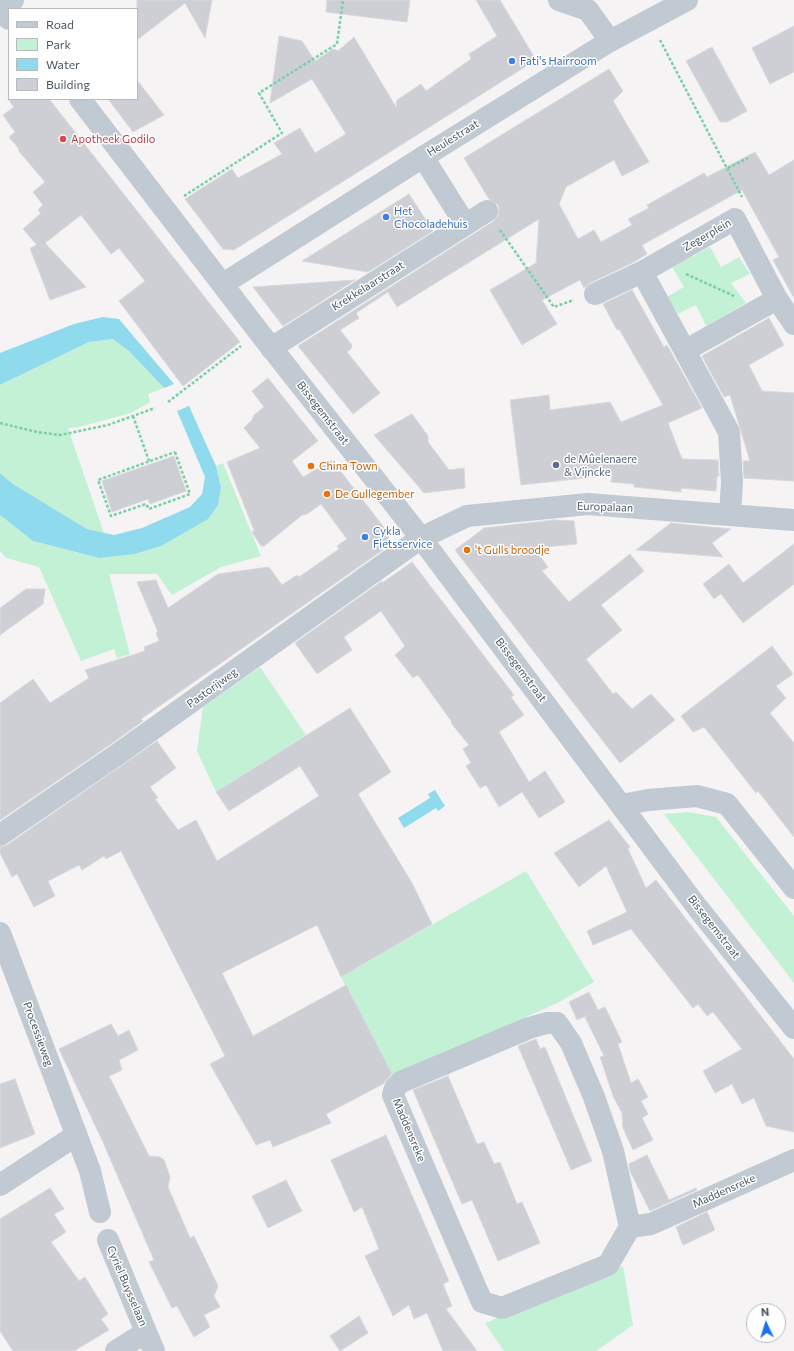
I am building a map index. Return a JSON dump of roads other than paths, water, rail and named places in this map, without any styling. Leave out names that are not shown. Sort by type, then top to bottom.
[{"type":"street","points":[[0,8],[13,0]]},
{"type":"street","points":[[559,0],[588,10],[610,41]]},
{"type":"street","name":"Heulestraat","points":[[223,284],[423,156],[610,41],[687,0]]},
{"type":"street","points":[[0,11],[8,18]]},
{"type":"street","name":"Bissegemstraat","points":[[81,100],[265,340],[421,538],[698,907],[794,1028]]},
{"type":"street","points":[[423,156],[465,224]]},
{"type":"street","name":"Krekkelaarstraat","points":[[265,340],[487,211]]},
{"type":"street","name":"Zegerplein","points":[[595,294],[651,267],[735,219],[769,304],[794,324]]},
{"type":"street","points":[[651,267],[686,350],[729,432],[732,482],[730,515]]},
{"type":"street","points":[[686,350],[769,304]]},
{"type":"street","name":"Europalaan","points":[[421,538],[467,516],[588,504],[794,520]]},
{"type":"street","name":"Pastorijweg","points":[[0,835],[118,754],[421,538]]},
{"type":"street","points":[[622,805],[648,800],[697,796],[728,804],[794,888]]},
{"type":"street","name":"Processieweg","points":[[0,933],[75,1136],[90,1171],[100,1212]]},
{"type":"street","name":"Maddensreke","points":[[557,1023],[571,1043],[594,1096],[613,1151],[630,1227],[608,1265],[502,1308],[482,1302],[393,1095],[395,1088],[401,1082],[529,1028],[557,1023]]},
{"type":"street","points":[[0,1185],[75,1136]]},
{"type":"street","name":"Maddensreke","points":[[630,1227],[651,1224],[794,1160]]},
{"type":"street","name":"Cyriel Buysselaan","points":[[108,1240],[150,1341],[116,1351]]},
{"type":"water","points":[[103,317],[119,319],[174,384],[164,388],[129,351],[113,339],[89,342],[0,385],[0,353],[74,324]]},
{"type":"water","points":[[189,406],[216,466],[221,488],[218,505],[208,519],[161,546],[134,554],[99,558],[33,541],[0,515],[0,473],[13,484],[87,529],[114,535],[142,528],[190,507],[202,494],[205,477],[177,411]]},
{"type":"water","points":[[435,790],[445,806],[438,811],[436,808],[404,828],[398,818],[430,798],[428,794]]},
{"type":"place","name":"Fati's Hairroom","points":[[512,61]]},
{"type":"place","name":"Apotheek Godilo","points":[[63,139]]},
{"type":"place","name":"Het Chocoladehuis","points":[[386,217]]},
{"type":"place","name":"de Mûelenaere & Vijncke","points":[[556,465]]},
{"type":"place","name":"China Town","points":[[311,466]]},
{"type":"place","name":"De Gullegember","points":[[327,494]]},
{"type":"place","name":"Cykla Fietsservice","points":[[365,537]]},
{"type":"place","name":"'t Gulls broodje","points":[[467,550]]}]
